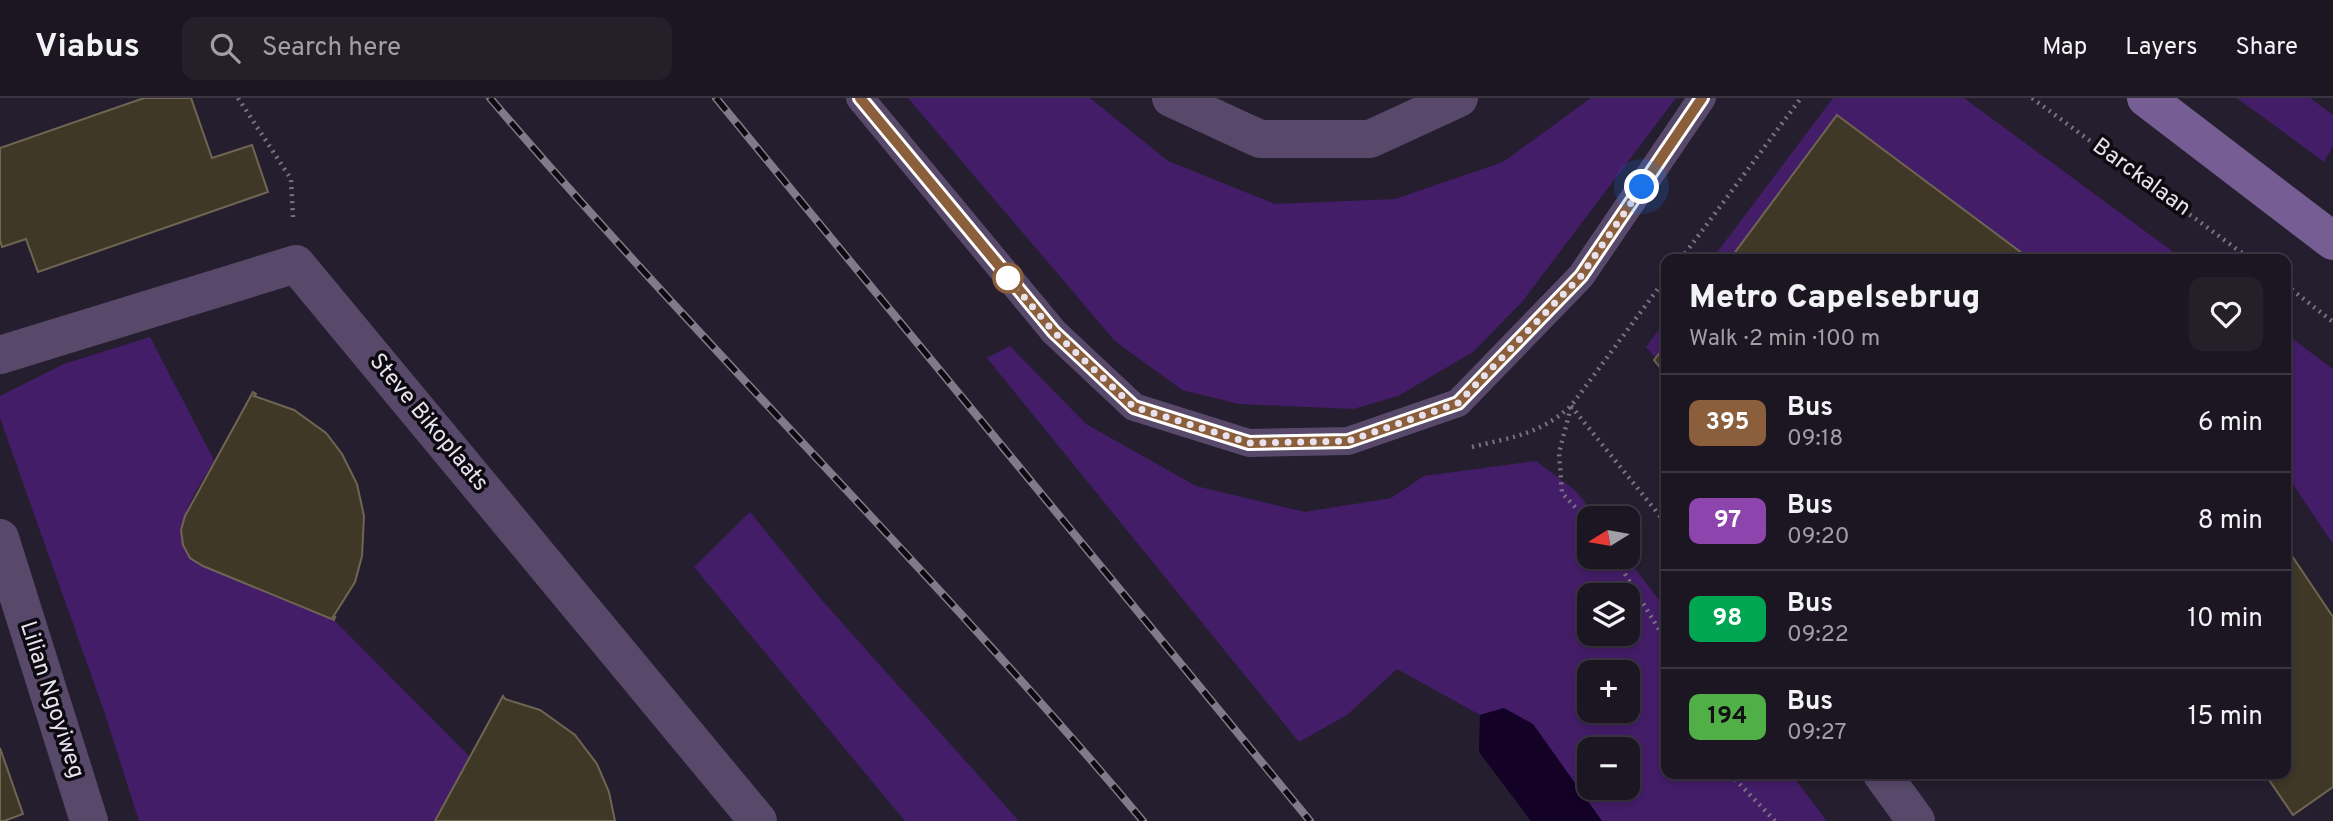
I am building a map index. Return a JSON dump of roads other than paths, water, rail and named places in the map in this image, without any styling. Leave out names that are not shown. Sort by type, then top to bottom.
[{"type":"street","points":[[1171,98],[1260,139],[1370,139],[1460,98]]},
{"type":"street","points":[[2146,98],[2333,241]]},
{"type":"street","name":"Steve Bikoplaats","points":[[0,355],[296,264],[758,821]]},
{"type":"street","name":"Lilian Ngoyiweg","points":[[0,538],[89,821]]},
{"type":"street","points":[[1886,779],[1916,821]]},
{"type":"lane","points":[[860,98],[1054,332],[1134,407],[1249,443],[1348,441],[1458,403],[1581,276],[1702,98]]},
{"type":"railway","points":[[490,98],[570,190],[982,638],[1143,821]]},
{"type":"railway","points":[[716,98],[1310,821]]}]
